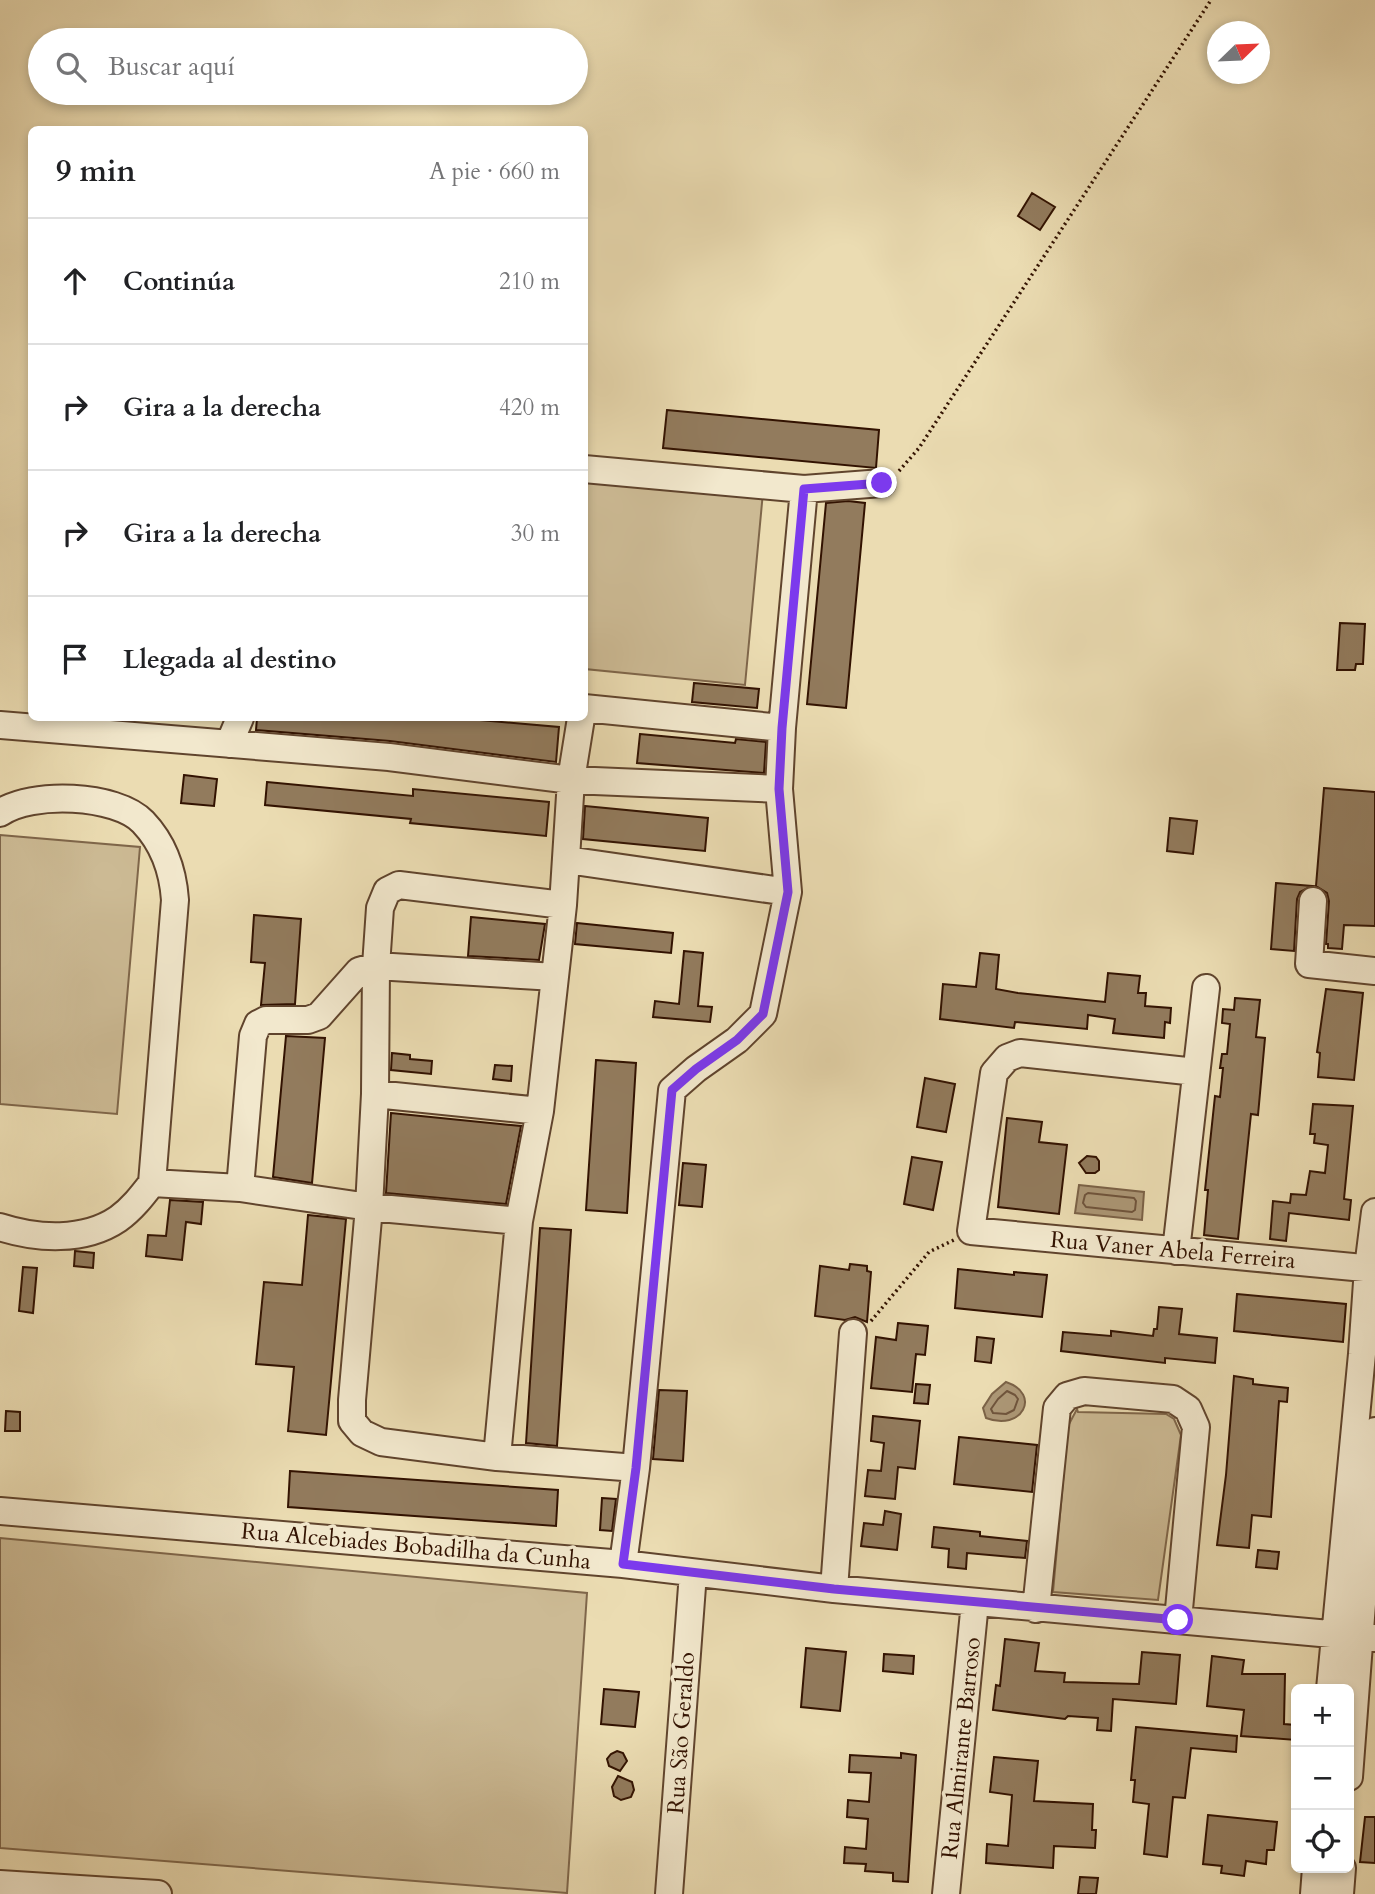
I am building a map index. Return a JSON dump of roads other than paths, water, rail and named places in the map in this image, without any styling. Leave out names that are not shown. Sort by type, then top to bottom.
[{"type":"street","points":[[588,469],[804,489],[882,483]]},
{"type":"street","points":[[623,1564],[636,1468],[672,1090],[737,1040],[763,1014],[788,892],[779,789],[804,489]]},
{"type":"street","points":[[588,708],[782,728]]},
{"type":"street","points":[[229,744],[239,721]]},
{"type":"street","points":[[497,1457],[519,1221],[540,1111],[563,905],[571,780],[581,721]]},
{"type":"street","points":[[0,725],[389,757],[571,780],[779,789]]},
{"type":"street","points":[[0,813],[30,800],[58,797],[122,809],[141,820],[167,860],[174,883],[152,1183],[135,1205],[117,1220],[98,1229],[50,1237],[0,1227]]},
{"type":"street","points":[[567,860],[788,892]]},
{"type":"street","points":[[563,905],[399,885],[387,891],[380,908],[369,1207],[352,1422],[362,1433],[381,1442],[497,1457],[636,1468]]},
{"type":"street","points":[[1313,901],[1309,964],[1375,971]]},
{"type":"street","points":[[240,1188],[254,1029],[266,1020],[308,1020],[319,1016],[359,971],[376,966],[555,977]]},
{"type":"street","points":[[1176,1251],[1206,988]]},
{"type":"street","name":"Rua Vaner Abela Ferreira","points":[[1196,1072],[1020,1053],[1007,1058],[993,1073],[971,1231],[1176,1251],[1372,1257]]},
{"type":"street","points":[[375,1094],[540,1111]]},
{"type":"street","points":[[152,1183],[240,1188],[369,1207],[519,1221]]},
{"type":"street","points":[[1350,1747],[1375,1212]]},
{"type":"street","points":[[834,1589],[853,1333]]},
{"type":"street","points":[[1036,1609],[1057,1408],[1067,1396],[1084,1391],[1173,1399],[1188,1409],[1196,1427],[1178,1620]]},
{"type":"street","points":[[1332,1684],[1356,1636],[1375,1431]]},
{"type":"street","name":"Rua Alcebiades Bobadilha da Cunha","points":[[0,1511],[623,1564],[1036,1609],[1356,1636]]},
{"type":"street","name":"Rua São Geraldo","points":[[669,1894],[693,1573]]},
{"type":"street","name":"Rua Almirante Barroso","points":[[946,1894],[975,1602]]},
{"type":"street","points":[[1314,1894],[1316,1873]]},
{"type":"street","points":[[1340,1894],[1342,1873]]},
{"type":"street","points":[[0,1884],[68,1891],[158,1894]]},
{"type":"water","points":[[1079,1185],[1144,1192],[1142,1220],[1075,1213]]},
{"type":"water","points":[[1006,1382],[1023,1395],[1023,1410],[1009,1420],[986,1418],[983,1408],[992,1394]]}]
